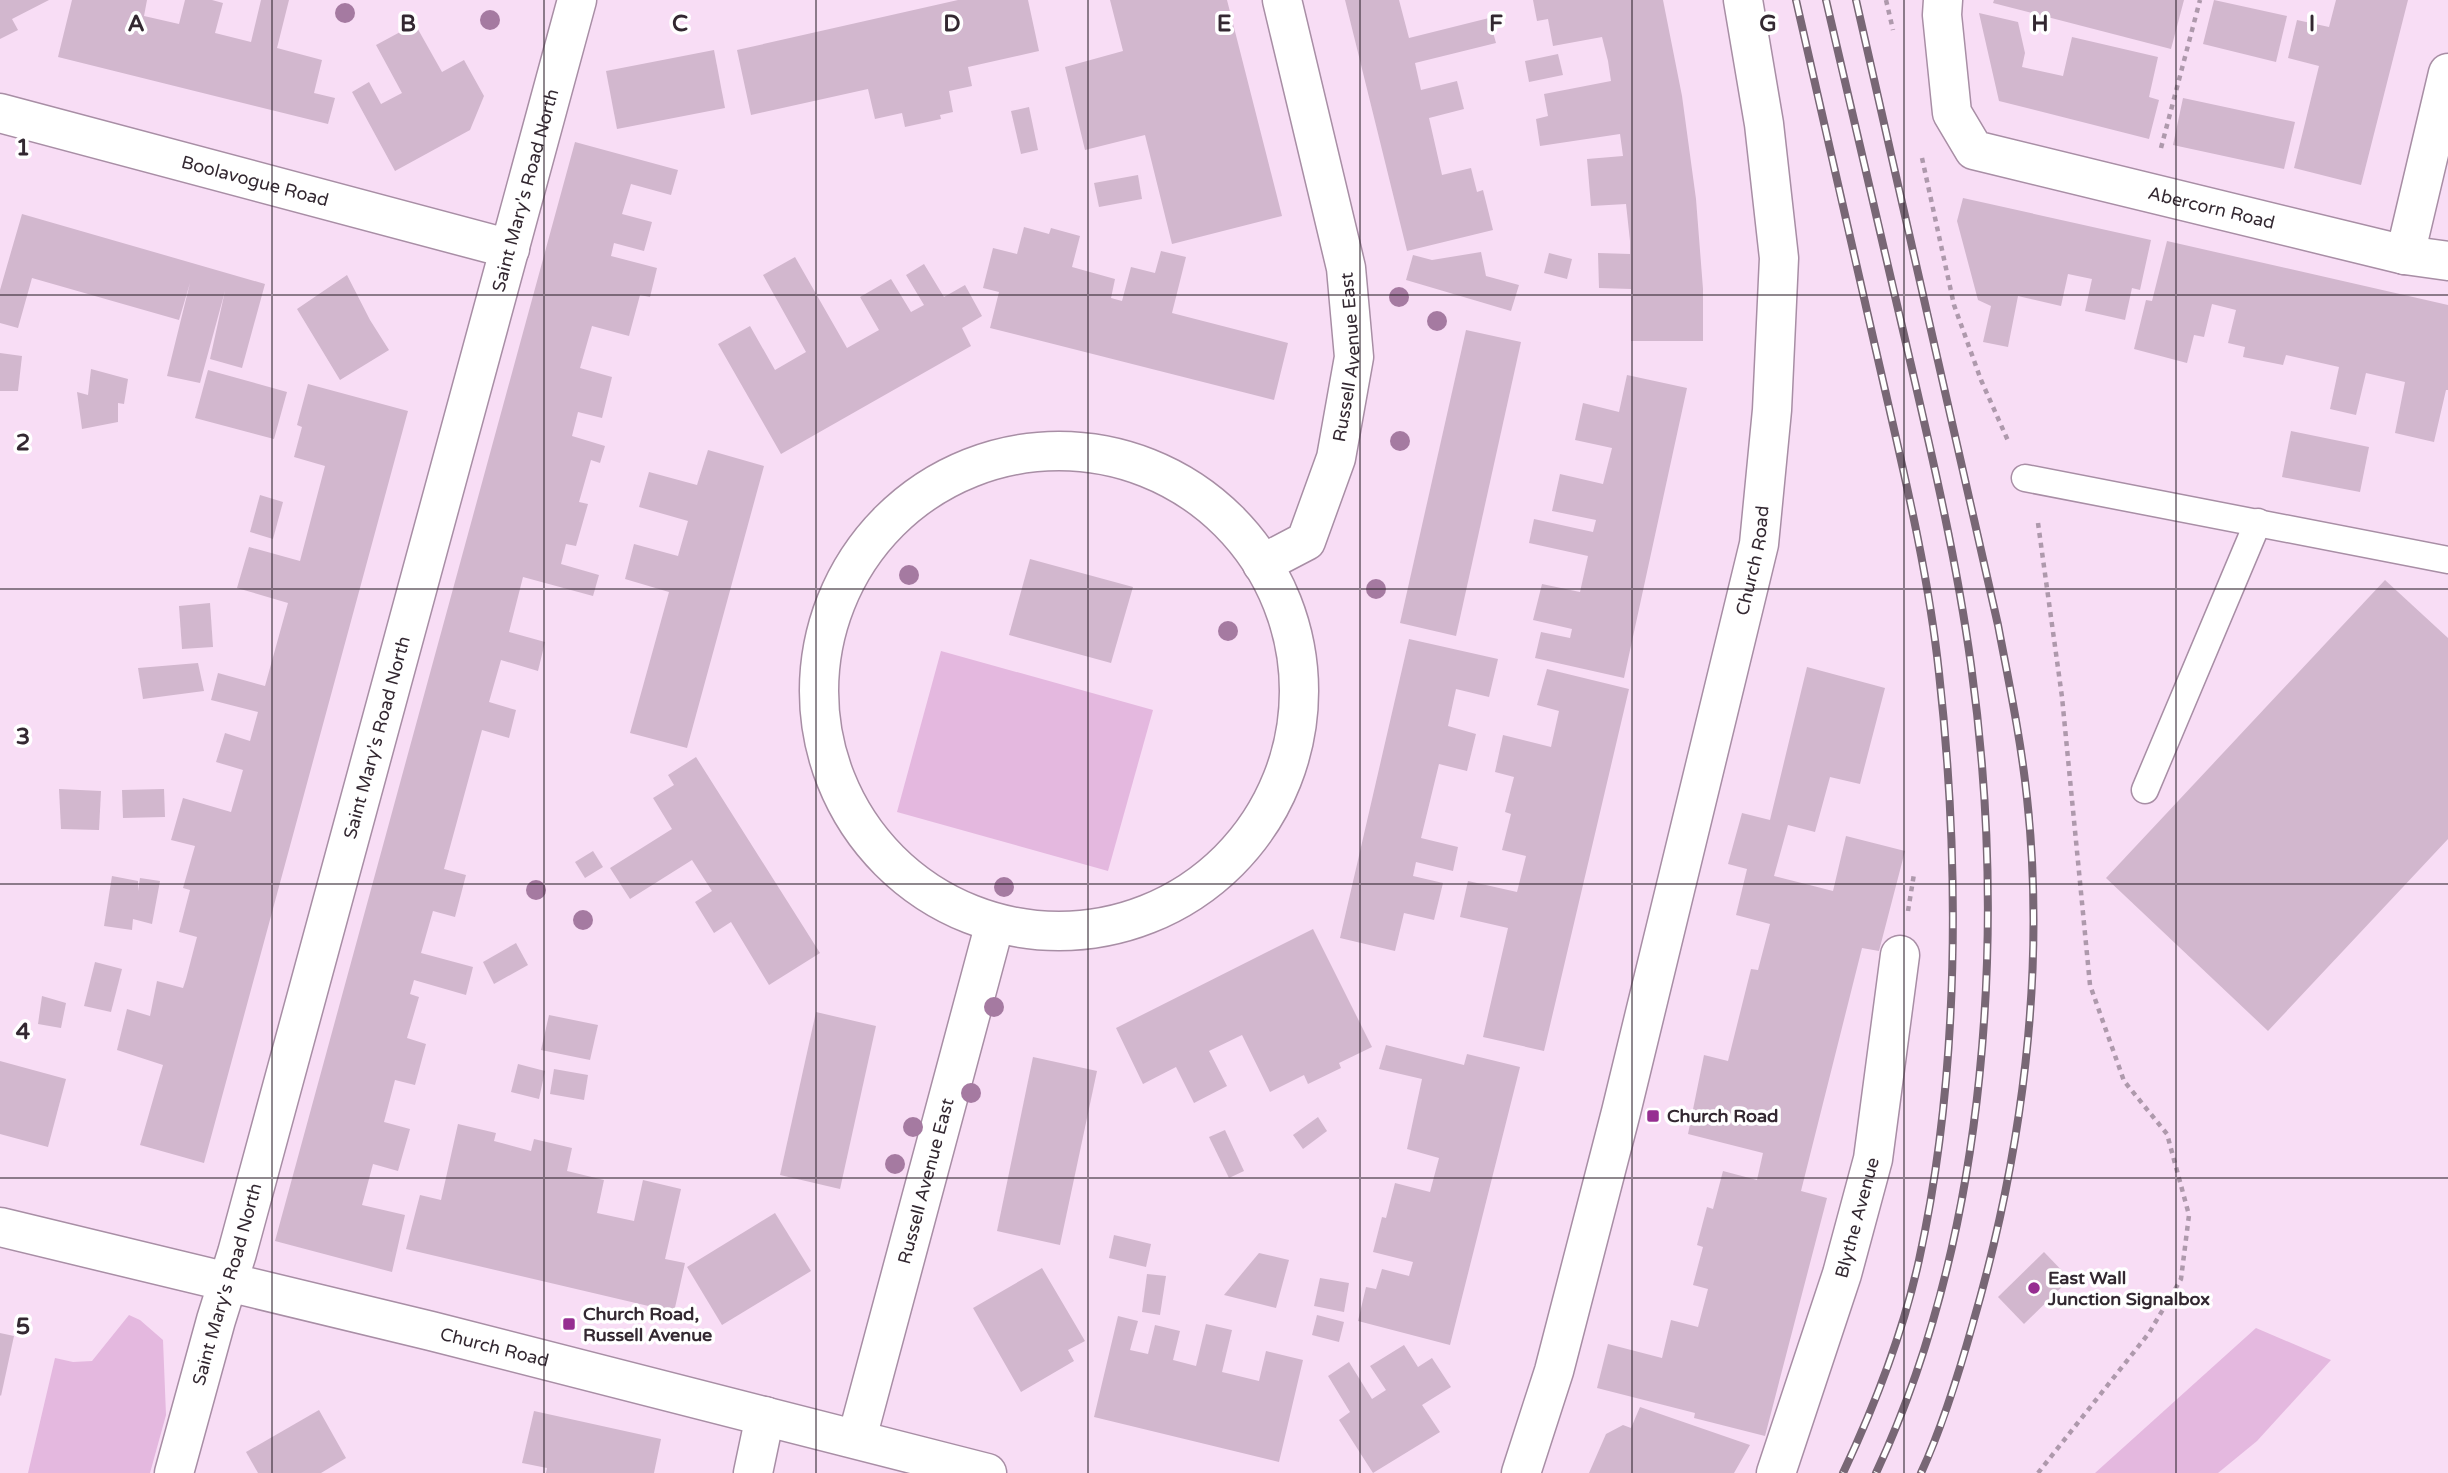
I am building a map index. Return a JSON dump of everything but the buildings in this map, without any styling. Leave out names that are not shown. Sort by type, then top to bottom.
[{"type":"street","name":"Saint Mary's Road North","points":[[174,1473],[229,1282],[577,0]]},
{"type":"street","name":"Russell Avenue East","points":[[1262,564],[1306,541],[1336,458],[1354,357],[1346,268],[1282,0]]},
{"type":"street","name":"Church Road","points":[[1521,1473],[1554,1371],[1621,1112],[1759,544],[1772,410],[1779,258],[1764,124],[1743,0]]},
{"type":"street","name":"Abercorn Road","points":[[1943,0],[1942,15],[1952,113],[1975,150],[2405,255],[2448,261]]},
{"type":"street","points":[[2405,255],[2448,73]]},
{"type":"street","name":"Boolavogue Road","points":[[0,113],[510,249]]},
{"type":"street","points":[[1053,450],[1083,452],[1130,462],[1176,481],[1228,520],[1262,564],[1282,602],[1296,651],[1298,710],[1295,736],[1281,782],[1258,826],[1231,859],[1208,881],[1142,918],[1098,929],[1069,932],[1021,930],[995,923],[949,906],[903,875],[872,843],[854,817],[836,781],[822,733],[818,695],[820,661],[831,612],[856,562],[887,522],[922,493],[970,468],[1003,457],[1053,450]]},
{"type":"street","name":"Russell Avenue East","points":[[857,1438],[995,923]]},
{"type":"street","name":"Blythe Avenue","points":[[1776,1473],[1842,1273],[1873,1159],[1900,955]]},
{"type":"street","name":"Church Road","points":[[0,1227],[430,1331],[987,1473]]},
{"type":"street","points":[[753,1473],[765,1416]]},
{"type":"lane","points":[[2025,478],[2448,560]]},
{"type":"lane","points":[[2145,790],[2258,523]]},
{"type":"path","points":[[1886,0],[1895,40]]},
{"type":"path","points":[[2148,193],[2200,0]]},
{"type":"path","points":[[1919,148],[1954,305],[1980,380],[2034,496],[2062,696],[2090,985],[2124,1081],[2167,1134],[2189,1215],[2181,1279],[2149,1333],[2038,1473]]},
{"type":"shaded area","points":[[941,651],[1153,710],[1108,871],[897,812]]},
{"type":"shaded area","points":[[129,1315],[140,1320],[163,1340],[166,1415],[150,1473],[28,1473],[55,1358],[73,1362],[92,1361]]},
{"type":"shaded area","points":[[2256,1328],[2331,1360],[2257,1441],[2218,1473],[2095,1473]]},
{"type":"railway","points":[[1796,0],[1922,558],[1939,673],[1951,819],[1953,893],[1949,1042],[1932,1189],[1919,1260],[1905,1315],[1877,1395],[1843,1473]]},
{"type":"railway","points":[[1826,0],[1924,420],[1958,583],[1971,665],[1982,765],[1987,868],[1987,972],[1979,1076],[1965,1180],[1944,1282],[1914,1380],[1876,1473]]},
{"type":"railway","points":[[1856,0],[1998,625],[2021,755],[2032,864],[2031,996],[2017,1129],[1990,1259],[1962,1361],[1921,1473]]},
{"type":"place","name":"Church Road","points":[[1653,1116]]},
{"type":"place","name":"East Wall Junction Signalbox","points":[[2034,1288]]},
{"type":"place","name":"Church Road, Russell Avenue","points":[[569,1324]]}]
